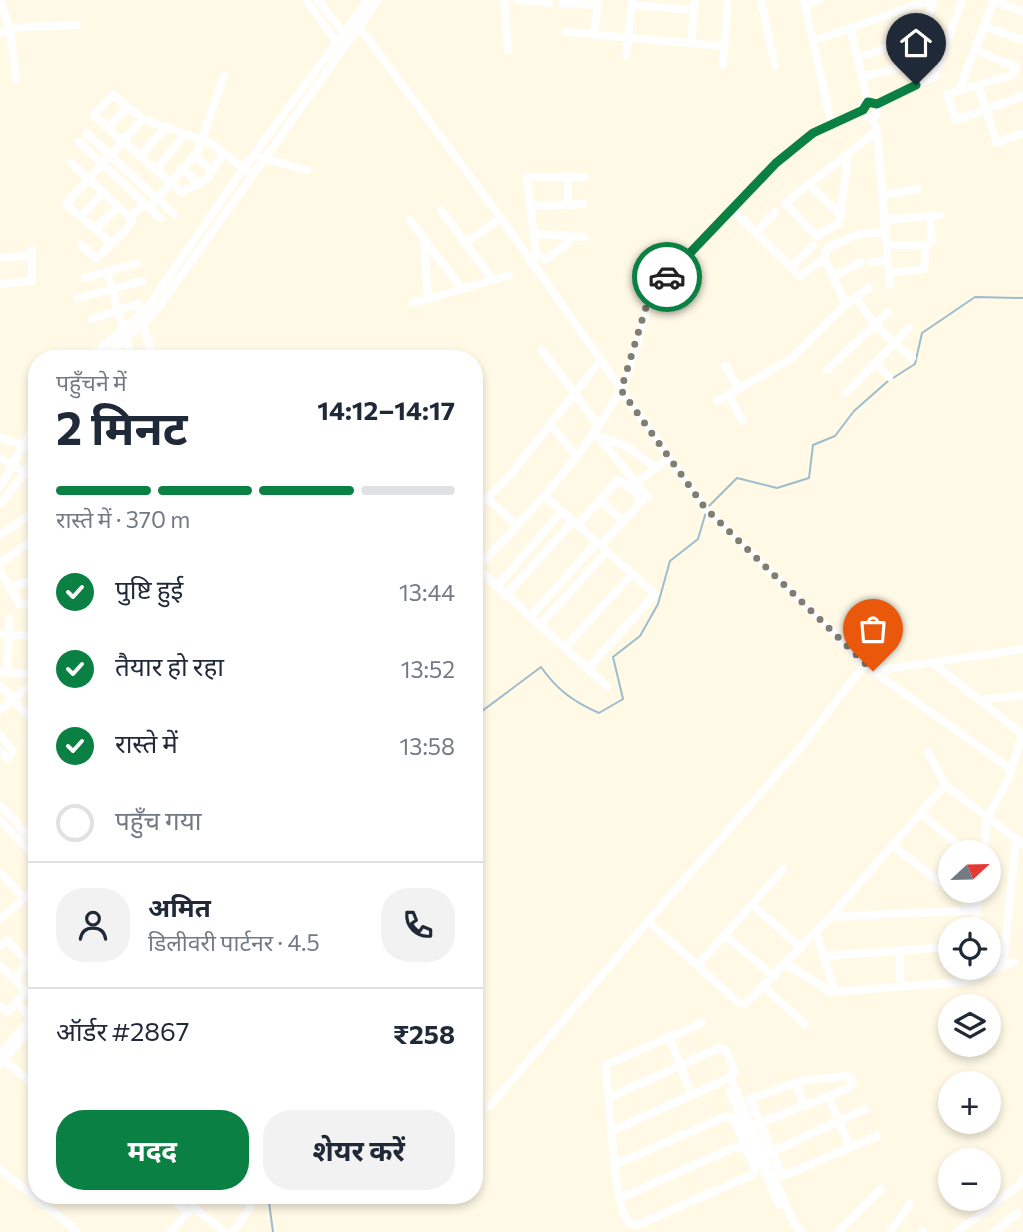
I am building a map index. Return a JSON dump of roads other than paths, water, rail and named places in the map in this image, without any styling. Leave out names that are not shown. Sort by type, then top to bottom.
[{"type":"street","points":[[0,0],[10,30],[16,79]]},
{"type":"street","points":[[306,0],[340,46]]},
{"type":"street","points":[[318,0],[346,37]]},
{"type":"street","points":[[357,23],[368,0]]},
{"type":"street","points":[[109,350],[143,324],[196,246],[264,158],[346,37],[378,0]]},
{"type":"street","points":[[504,0],[508,50]]},
{"type":"street","points":[[518,0],[549,3]]},
{"type":"street","points":[[691,43],[695,0]]},
{"type":"street","points":[[723,64],[728,0]]},
{"type":"street","points":[[761,0],[775,66]]},
{"type":"street","points":[[818,0],[804,2],[831,122]]},
{"type":"street","points":[[813,41],[932,0]]},
{"type":"street","points":[[862,76],[895,71],[916,57],[932,0]]},
{"type":"street","points":[[483,562],[545,496],[597,430],[621,390],[646,307],[657,287],[776,163],[813,133],[831,122],[935,76],[962,0]]},
{"type":"street","points":[[959,90],[994,0],[1023,12]]},
{"type":"street","points":[[562,3],[598,3],[594,35]]},
{"type":"street","points":[[626,56],[632,3],[694,10]]},
{"type":"street","points":[[357,23],[501,218],[707,510],[873,671],[1012,770]]},
{"type":"street","points":[[0,33],[77,25]]},
{"type":"street","points":[[984,26],[1023,40]]},
{"type":"street","points":[[850,28],[862,76],[878,112],[872,117]]},
{"type":"street","points":[[566,32],[723,46]]},
{"type":"street","points":[[858,58],[921,36]]},
{"type":"street","points":[[196,246],[253,155],[340,46]]},
{"type":"street","points":[[975,50],[1016,67],[1012,75],[947,94],[956,120],[1023,96]]},
{"type":"street","points":[[130,217],[157,199],[193,156],[203,139],[224,76]]},
{"type":"street","points":[[978,85],[997,142],[1023,132]]},
{"type":"street","points":[[225,153],[200,183],[184,193],[169,183],[141,155],[93,115],[113,95],[143,119],[203,139],[225,153],[251,174]]},
{"type":"street","points":[[104,106],[116,119]]},
{"type":"street","points":[[108,127],[128,107]]},
{"type":"street","points":[[863,110],[872,117],[877,131],[890,285]]},
{"type":"street","points":[[111,243],[66,204],[143,119]]},
{"type":"street","points":[[141,155],[166,127]]},
{"type":"street","points":[[848,156],[839,223],[817,236],[785,203],[877,131]]},
{"type":"street","points":[[86,132],[174,214]]},
{"type":"street","points":[[156,170],[185,134]]},
{"type":"street","points":[[79,142],[160,218]]},
{"type":"street","points":[[253,155],[307,170]]},
{"type":"street","points":[[193,156],[213,170]]},
{"type":"street","points":[[71,163],[132,220],[96,259],[81,245]]},
{"type":"street","points":[[181,169],[200,183]]},
{"type":"street","points":[[568,176],[568,205]]},
{"type":"street","points":[[531,264],[536,254],[527,177],[585,177]]},
{"type":"street","points":[[808,183],[841,216]]},
{"type":"street","points":[[883,195],[918,189]]},
{"type":"street","points":[[81,216],[103,193]]},
{"type":"street","points":[[530,206],[583,204]]},
{"type":"street","points":[[95,229],[118,207]]},
{"type":"street","points":[[731,208],[800,276],[806,275],[824,258],[828,247],[859,234],[886,232]]},
{"type":"street","points":[[441,210],[492,280]]},
{"type":"street","points":[[757,232],[775,212]]},
{"type":"street","points":[[885,220],[935,215],[932,241],[926,245],[888,245]]},
{"type":"street","points":[[465,243],[501,218]]},
{"type":"street","points":[[410,220],[462,289]]},
{"type":"street","points":[[534,234],[585,237]]},
{"type":"street","points":[[531,264],[545,260],[570,241],[568,235]]},
{"type":"street","points":[[424,239],[429,299]]},
{"type":"street","points":[[791,267],[813,245]]},
{"type":"street","points":[[889,273],[924,269],[926,245]]},
{"type":"street","points":[[0,258],[32,253],[32,281],[0,284]]},
{"type":"street","points":[[536,254],[545,260]]},
{"type":"street","points":[[824,258],[846,304]]},
{"type":"street","points":[[833,277],[866,262],[888,260]]},
{"type":"street","points":[[85,278],[136,263]]},
{"type":"street","points":[[107,271],[123,328],[120,340],[126,350]]},
{"type":"street","points":[[413,303],[509,275]]},
{"type":"street","points":[[78,298],[142,281]]},
{"type":"street","points":[[123,328],[169,285]]},
{"type":"street","points":[[718,401],[795,356],[846,304],[869,288]]},
{"type":"street","points":[[856,297],[874,324],[912,358]]},
{"type":"street","points":[[92,319],[137,304],[150,350]]},
{"type":"street","points":[[827,370],[888,312]]},
{"type":"street","points":[[846,393],[909,328]]},
{"type":"street","points":[[530,617],[642,501],[575,394],[542,350]]},
{"type":"street","points":[[483,502],[600,361]]},
{"type":"street","points":[[875,363],[889,377]]},
{"type":"street","points":[[725,366],[738,389]]},
{"type":"street","points":[[728,394],[743,421]]},
{"type":"street","points":[[550,422],[577,457]]},
{"type":"street","points":[[597,430],[628,447],[656,468]]},
{"type":"street","points":[[0,436],[28,447]]},
{"type":"street","points":[[0,487],[3,478],[15,465],[28,438]]},
{"type":"street","points":[[634,486],[669,457]]},
{"type":"street","points":[[0,458],[28,474]]},
{"type":"street","points":[[0,504],[28,479]]},
{"type":"street","points":[[505,597],[539,559],[620,479],[648,498]]},
{"type":"street","points":[[545,496],[577,521],[606,552],[655,594],[588,668]]},
{"type":"street","points":[[483,499],[487,498]]},
{"type":"street","points":[[487,498],[517,525]]},
{"type":"street","points":[[600,500],[623,522]]},
{"type":"street","points":[[496,587],[562,511]]},
{"type":"street","points":[[0,535],[28,516]]},
{"type":"street","points":[[0,563],[28,543]]},
{"type":"street","points":[[528,550],[539,559]]},
{"type":"street","points":[[540,626],[606,552]]},
{"type":"street","points":[[0,571],[20,605],[28,603]]},
{"type":"street","points":[[565,647],[631,575]]},
{"type":"street","points":[[483,576],[607,686]]},
{"type":"street","points":[[10,587],[28,581]]},
{"type":"street","points":[[562,581],[572,590]]},
{"type":"street","points":[[10,618],[3,673],[28,675]]},
{"type":"street","points":[[0,634],[28,635]]},
{"type":"street","points":[[873,671],[1023,649]]},
{"type":"street","points":[[933,663],[1023,732],[1012,770],[987,818],[985,840]]},
{"type":"street","points":[[489,1107],[800,748],[865,664]]},
{"type":"street","points":[[0,710],[28,683]]},
{"type":"street","points":[[0,685],[28,715]]},
{"type":"street","points":[[979,700],[1023,695]]},
{"type":"street","points":[[0,735],[13,751],[7,758],[0,752]]},
{"type":"street","points":[[928,752],[945,785],[1019,842],[1003,966],[1014,962]]},
{"type":"street","points":[[648,921],[739,1003],[749,1002],[830,917],[945,785]]},
{"type":"street","points":[[0,804],[28,835]]},
{"type":"street","points":[[920,813],[953,840]]},
{"type":"street","points":[[0,820],[28,849]]},
{"type":"street","points":[[892,845],[938,880]]},
{"type":"street","points":[[698,965],[783,869]]},
{"type":"street","points":[[0,872],[24,898]]},
{"type":"street","points":[[0,919],[28,895]]},
{"type":"street","points":[[968,903],[977,910]]},
{"type":"street","points":[[976,917],[978,903]]},
{"type":"street","points":[[752,904],[801,948]]},
{"type":"street","points":[[830,917],[977,910]]},
{"type":"street","points":[[816,932],[835,992]]},
{"type":"street","points":[[724,934],[774,977]]},
{"type":"street","points":[[0,946],[7,940],[28,963],[15,979]]},
{"type":"street","points":[[823,956],[938,948]]},
{"type":"street","points":[[899,951],[901,987]]},
{"type":"street","points":[[786,964],[835,992],[966,980]]},
{"type":"street","points":[[0,965],[26,992],[7,1012],[0,1006]]},
{"type":"street","points":[[764,987],[805,1024]]},
{"type":"street","points":[[17,1002],[28,1016]]},
{"type":"street","points":[[702,1023],[669,1035],[605,1065],[620,1198],[624,1217],[629,1223],[637,1224],[750,1178],[762,1156],[865,1109]]},
{"type":"street","points":[[28,1029],[1,1059],[28,1080]]},
{"type":"street","points":[[669,1035],[691,1094]]},
{"type":"street","points":[[610,1097],[719,1048],[726,1050],[730,1079],[753,1126],[762,1156],[779,1177],[792,1226]]},
{"type":"street","points":[[750,1099],[796,1082],[851,1077],[853,1082],[849,1088],[753,1126]]},
{"type":"street","points":[[612,1131],[730,1079]]},
{"type":"street","points":[[730,1079],[753,1126],[762,1156],[792,1226],[801,1232]]},
{"type":"street","points":[[796,1082],[804,1106]]},
{"type":"street","points":[[828,1096],[850,1147]]},
{"type":"street","points":[[747,1114],[750,1099]]},
{"type":"street","points":[[750,1099],[753,1126]]},
{"type":"street","points":[[616,1164],[727,1116],[733,1118],[747,1150]]},
{"type":"street","points":[[779,1177],[877,1136]]},
{"type":"street","points":[[620,1198],[735,1147],[762,1156]]},
{"type":"street","points":[[0,1169],[28,1192]]},
{"type":"street","points":[[957,1232],[1022,1183],[1023,1177]]},
{"type":"street","points":[[838,1232],[881,1189]]},
{"type":"street","points":[[43,1204],[78,1232]]},
{"type":"street","points":[[178,1204],[187,1212]]},
{"type":"street","points":[[233,1232],[250,1204]]},
{"type":"street","points":[[890,1232],[910,1204]]},
{"type":"street","points":[[176,1230],[193,1207],[225,1232]]},
{"type":"street","points":[[994,1232],[1018,1213]]},
{"type":"waterway","points":[[893,378],[915,364],[922,333],[975,297],[1023,298]]},
{"type":"waterway","points":[[708,507],[737,478],[777,488],[809,478],[813,445],[835,436],[854,411],[888,381]]},
{"type":"waterway","points":[[483,710],[541,667],[567,694],[599,713],[623,699],[613,657],[640,636],[658,604],[670,561],[698,539],[706,512]]},
{"type":"waterway","points":[[269,1204],[273,1232]]}]
